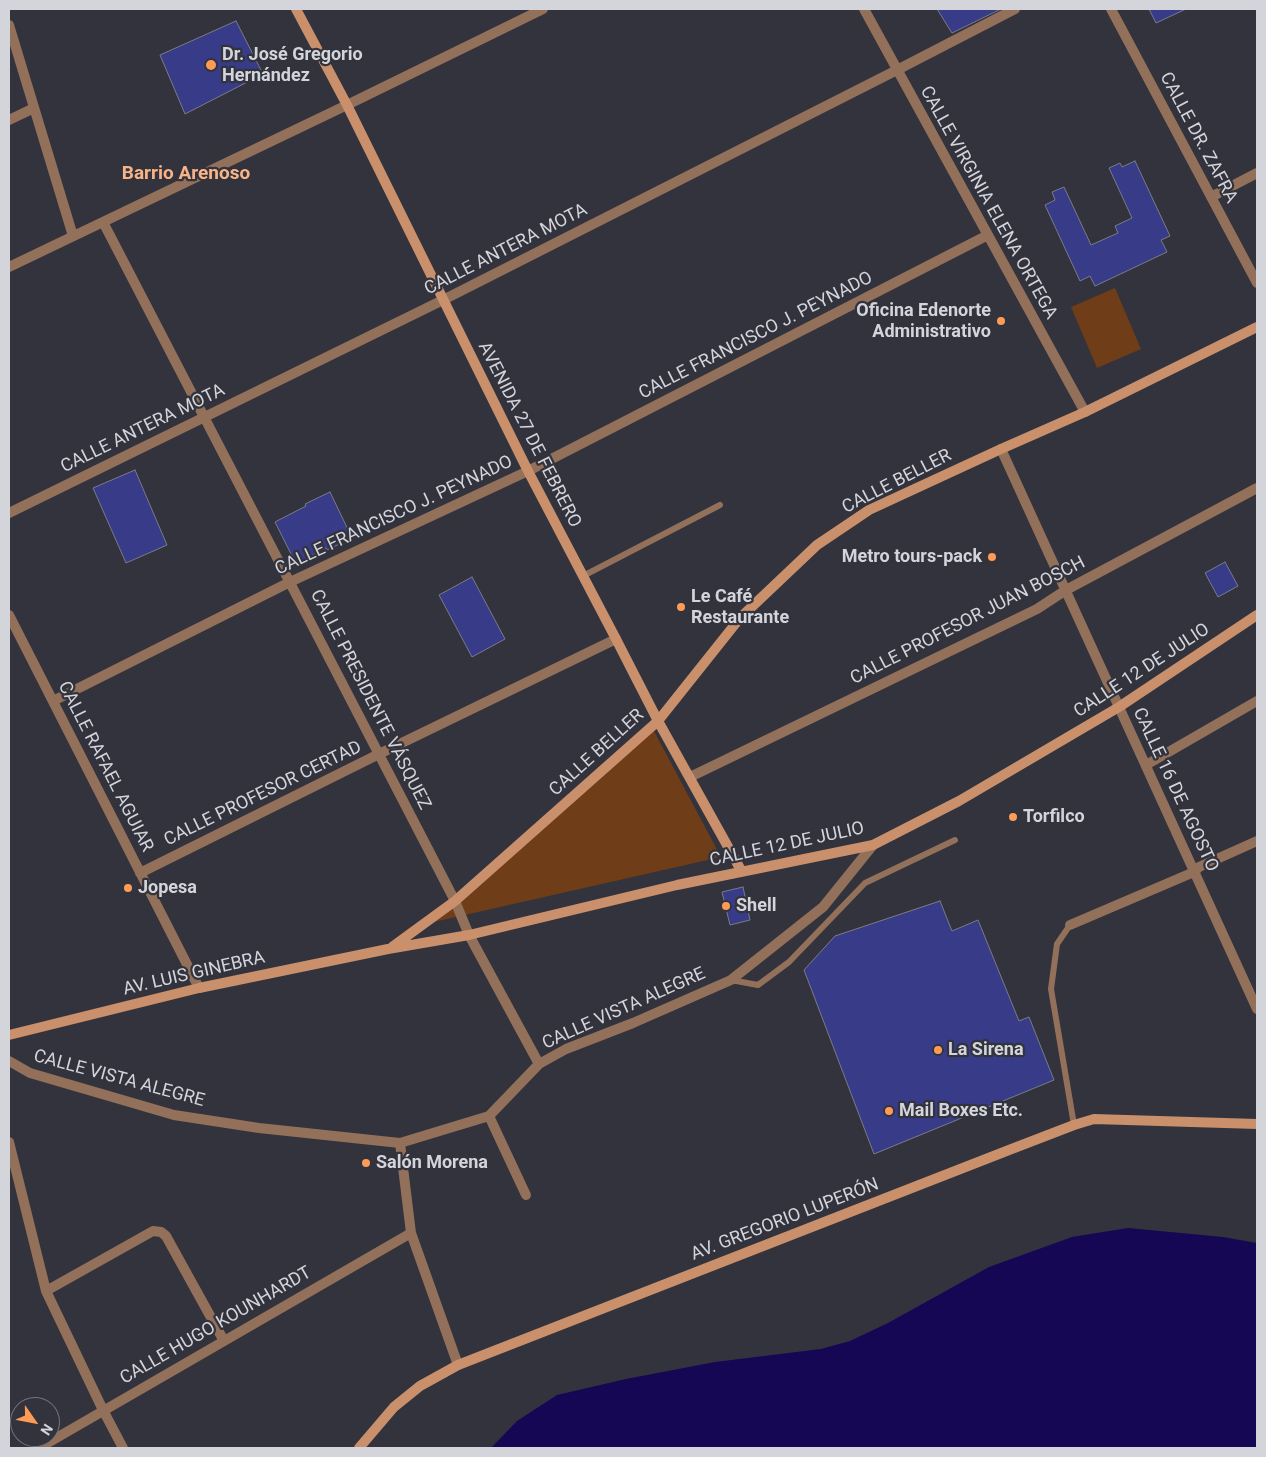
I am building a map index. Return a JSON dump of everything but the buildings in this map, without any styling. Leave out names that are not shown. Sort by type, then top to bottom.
[{"type":"street","name":"AVENIDA 27 DE FEBRERO","points":[[296,9],[347,105],[528,471],[658,721],[742,872]]},
{"type":"street","points":[[9,268],[543,9]]},
{"type":"street","name":"CALLE VIRGINIA ELENA ORTEGA","points":[[864,9],[1085,412]]},
{"type":"street","name":"CALLE ANTERA MOTA","points":[[9,513],[443,300],[1015,9]]},
{"type":"street","name":"CALLE DR. ZAFRA","points":[[1111,9],[1257,282]]},
{"type":"street","points":[[9,25],[73,236]]},
{"type":"street","points":[[9,120],[34,108]]},
{"type":"street","points":[[1211,197],[1257,173]]},
{"type":"street","name":"CALLE PRESIDENTE VÁSQUEZ","points":[[103,222],[455,901],[469,935]]},
{"type":"street","name":"CALLE FRANCISCO J. PEYNADO","points":[[52,701],[290,582],[528,471],[988,235]]},
{"type":"street","name":"CALLE BELLER","points":[[388,949],[455,901],[658,721],[740,618],[817,545],[869,510],[1085,412],[1257,327]]},
{"type":"street","name":"CALLE 16 DE AGOSTO","points":[[1001,449],[1257,1009]]},
{"type":"street","name":"CALLE PROFESOR JUAN BOSCH","points":[[690,777],[1037,609],[1066,590],[1257,488]]},
{"type":"street","name":"CALLE RAFAEL AGUIAR","points":[[9,615],[199,988]]},
{"type":"street","name":"CALLE 12 DE JULIO","points":[[388,949],[469,935],[677,885],[873,845],[959,801],[1119,707],[1257,615]]},
{"type":"street","name":"CALLE PROFESOR CERTAD","points":[[140,873],[616,639]]},
{"type":"street","points":[[1146,765],[1257,701]]},
{"type":"street","points":[[1070,924],[1194,872],[1200,867],[1257,841]]},
{"type":"street","name":"CALLE VISTA ALEGRE","points":[[9,1061],[30,1073],[174,1114],[259,1128],[400,1143],[489,1116],[539,1064],[566,1049],[633,1023],[731,980],[822,907],[873,845]]},
{"type":"street","points":[[469,935],[539,1064]]},
{"type":"street","name":"AV. LUIS GINEBRA","points":[[9,1035],[199,988],[388,949]]},
{"type":"street","points":[[489,1116],[526,1195]]},
{"type":"street","name":"AV. GREGORIO LUPERÓN","points":[[359,1448],[394,1407],[420,1386],[458,1365],[1074,1125],[1094,1118],[1257,1124]]},
{"type":"street","points":[[9,1142],[46,1291],[123,1448]]},
{"type":"street","points":[[400,1143],[411,1233],[458,1365]]},
{"type":"street","points":[[46,1291],[153,1231],[161,1232],[166,1236],[224,1341]]},
{"type":"street","name":"CALLE HUGO KOUNHARDT","points":[[38,1448],[411,1233]]},
{"type":"lane","points":[[583,576],[720,505]]},
{"type":"lane","points":[[731,980],[758,985],[789,962],[865,884],[955,840]]},
{"type":"lane","points":[[1070,924],[1057,944],[1051,989],[1074,1125]]},
{"type":"shaded area","points":[[1115,288],[1141,349],[1097,368],[1071,307]]},
{"type":"shaded area","points":[[654,731],[721,857],[425,924]]},
{"type":"shaded area","points":[[1128,1228],[1223,1237],[1257,1243],[1257,1448],[491,1448],[517,1421],[557,1395],[626,1379],[715,1362],[821,1349],[850,1341],[888,1323],[989,1267],[1072,1237]]},
{"type":"place","name":"Dr. José Gregorio Hernández","points":[[211,65]]},
{"type":"place","name":"Oficina Edenorte Administrativo","points":[[1001,321]]},
{"type":"place","name":"Metro tours-pack","points":[[992,557]]},
{"type":"place","name":"Le Café Restaurante","points":[[681,607]]},
{"type":"place","name":"Torfilco","points":[[1013,817]]},
{"type":"place","name":"Jopesa","points":[[128,888]]},
{"type":"place","name":"Shell","points":[[726,906]]},
{"type":"place","name":"La Sirena","points":[[938,1050]]},
{"type":"place","name":"Mail Boxes Etc.","points":[[889,1111]]},
{"type":"place","name":"Salón Morena","points":[[366,1163]]},
{"type":"district","name":"Barrio Arenoso","points":[[186,174]]}]
